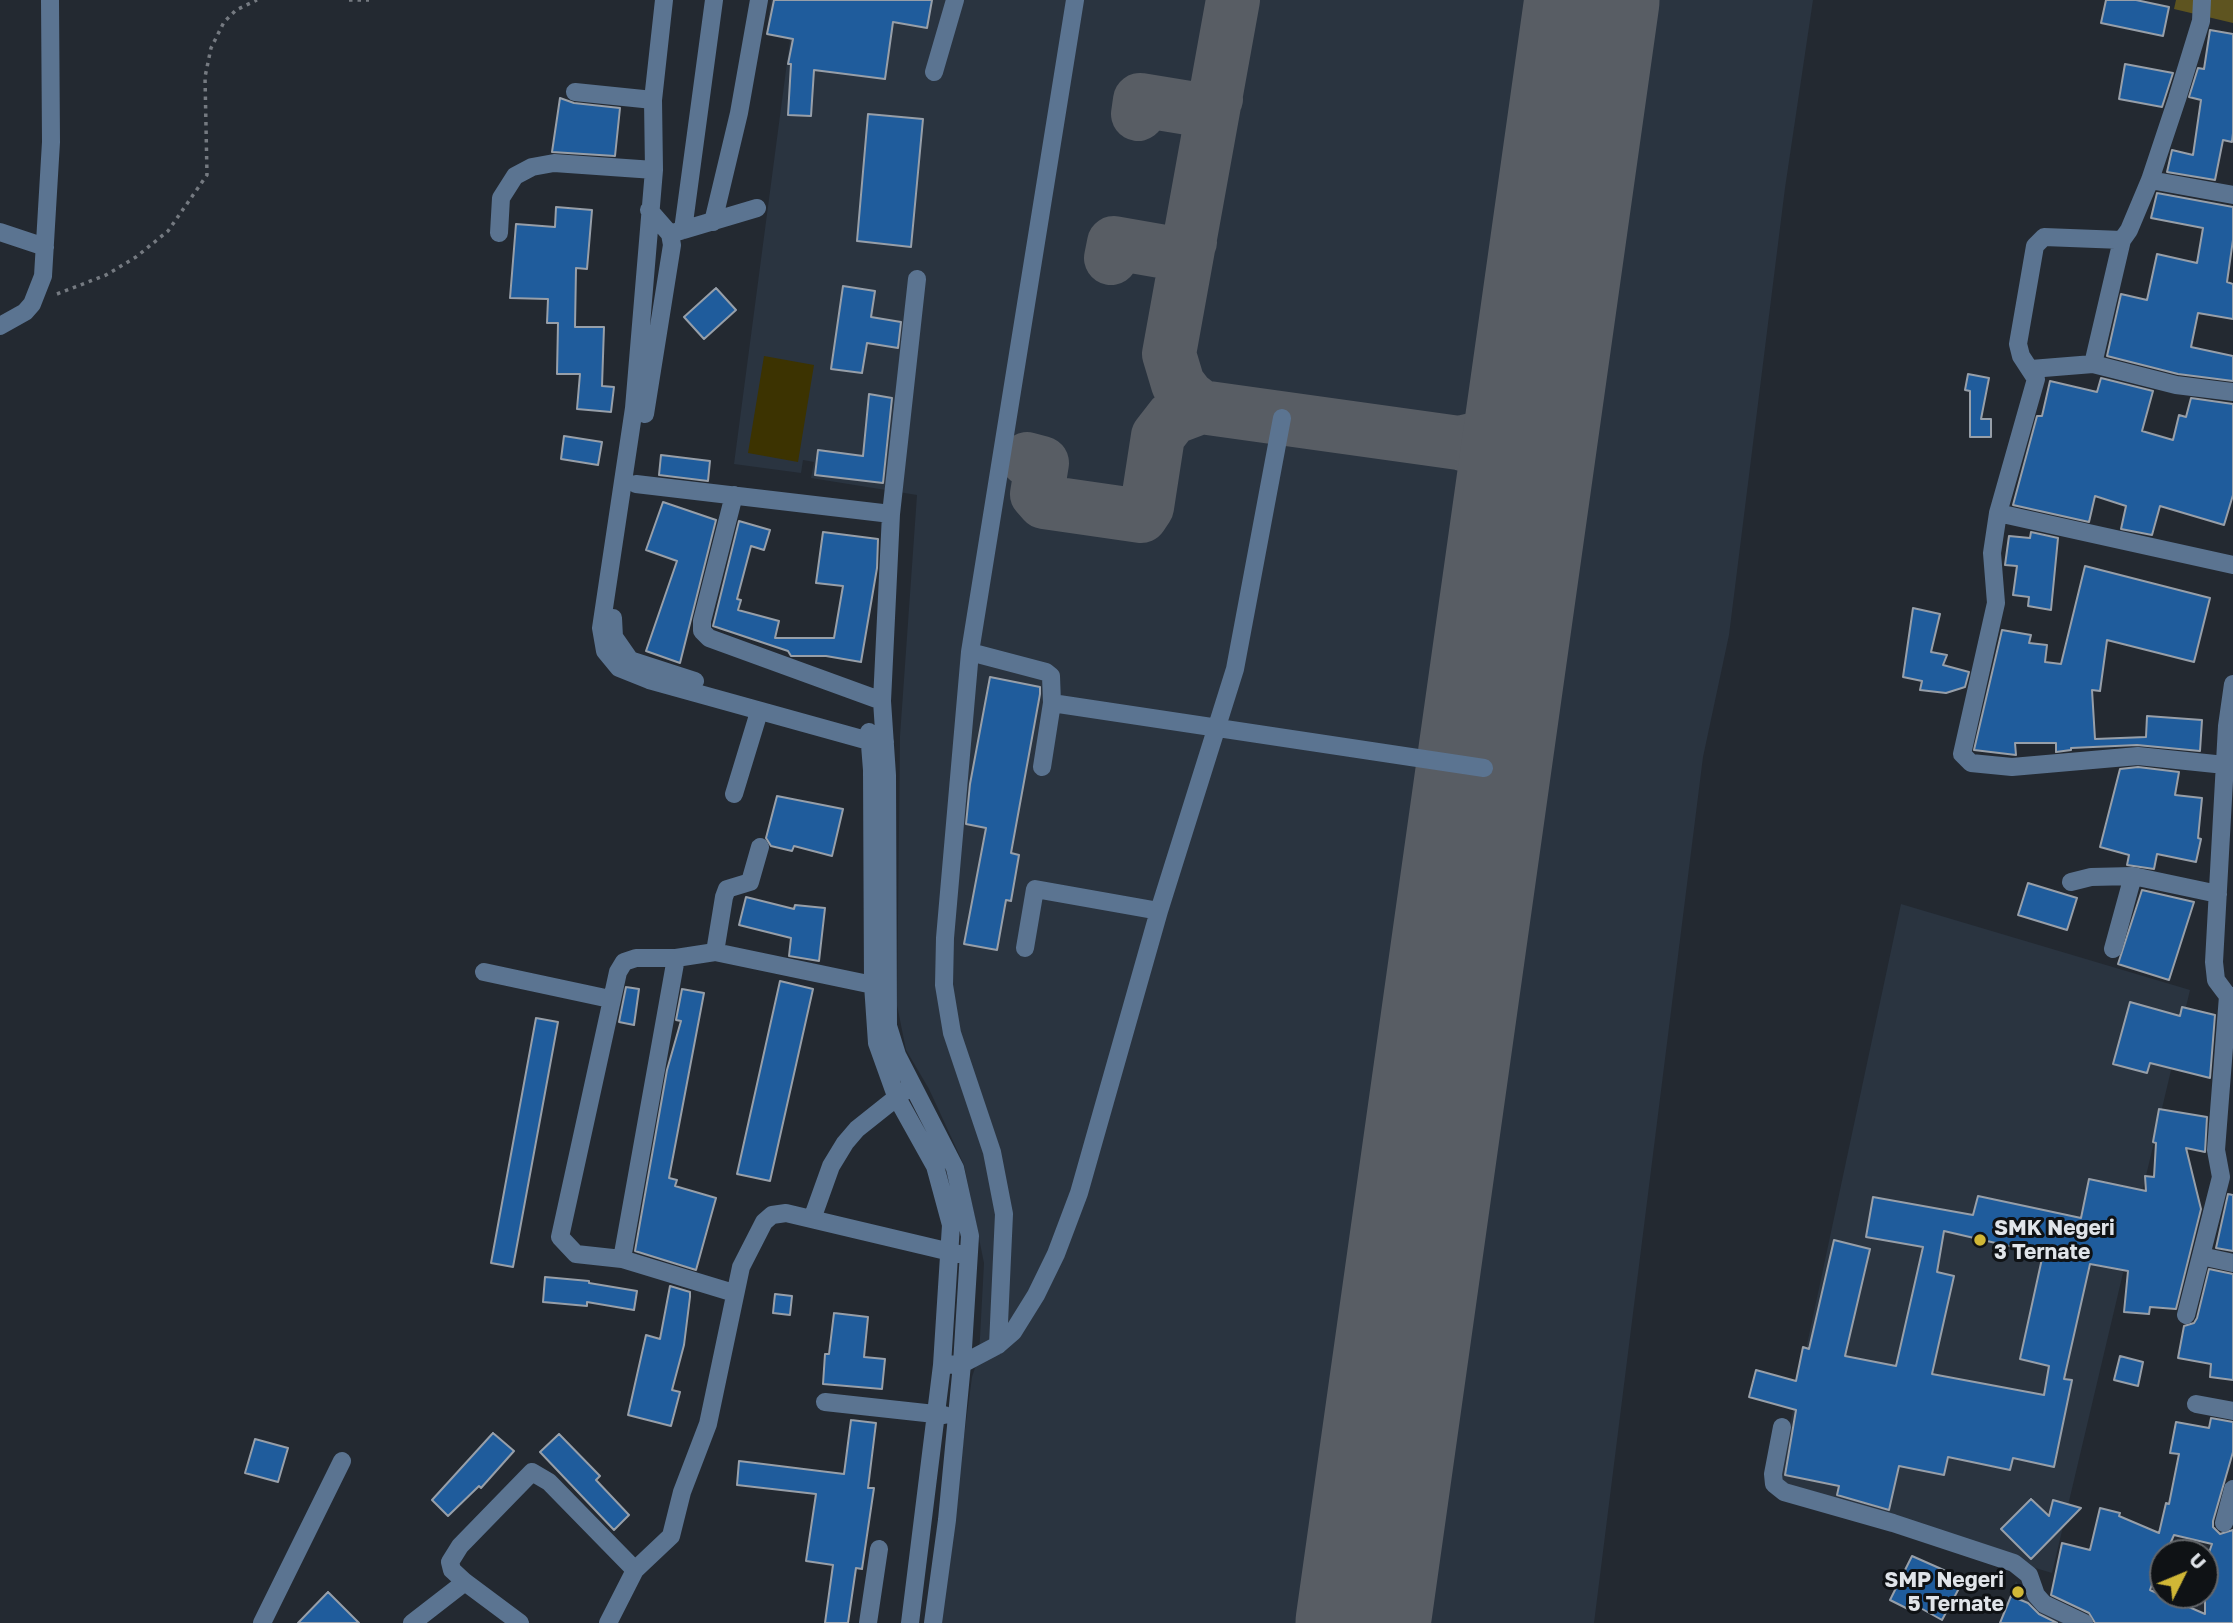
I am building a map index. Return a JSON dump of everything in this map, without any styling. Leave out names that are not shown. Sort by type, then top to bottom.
[{"type":"street","points":[[0,326],[25,312],[32,304],[43,275],[51,142],[50,0]]},
{"type":"street","points":[[664,0],[653,100],[654,170],[634,408],[601,628],[605,651],[619,668],[759,712],[877,736]]},
{"type":"street","points":[[715,0],[676,232],[652,355],[636,484],[612,625],[624,653],[630,660],[877,736]]},
{"type":"street","points":[[713,222],[738,113],[759,0]]},
{"type":"street","points":[[934,72],[955,0]]},
{"type":"street","points":[[998,1345],[1004,1214],[992,1152],[953,1033],[944,985],[945,938],[970,652],[1075,0]]},
{"type":"street","points":[[2093,364],[2122,240],[2150,180],[2201,21],[2202,0]]},
{"type":"street","points":[[575,92],[653,100]]},
{"type":"street","points":[[499,233],[501,198],[515,176],[532,167],[554,163],[654,170]]},
{"type":"street","points":[[2150,180],[2233,195]]},
{"type":"street","points":[[676,232],[757,208]]},
{"type":"street","points":[[649,210],[676,232]]},
{"type":"street","points":[[0,232],[45,247]]},
{"type":"street","points":[[2122,240],[2044,237],[2038,240],[2022,309],[2018,344],[2021,356],[2036,379],[1998,513],[1992,553],[1996,603],[1962,754],[1965,760],[2012,767],[2138,756],[2225,765]]},
{"type":"street","points":[[910,1623],[942,1366],[951,1225],[935,1166],[896,1097],[877,1043],[873,985],[872,770],[882,701],[891,514],[917,279]]},
{"type":"street","points":[[2031,369],[2093,364],[2176,385],[2233,392]]},
{"type":"street","points":[[942,1366],[962,1364],[998,1345],[1013,1332],[1036,1295],[1079,1193],[1159,911],[1235,669],[1282,418]]},
{"type":"street","points":[[636,484],[891,514]]},
{"type":"street","points":[[734,495],[705,607],[702,631],[709,638],[882,701]]},
{"type":"street","points":[[1998,513],[2233,565]]},
{"type":"street","points":[[970,652],[1046,672],[1051,676],[1052,702],[1042,767]]},
{"type":"street","points":[[2186,1315],[2221,1177],[2217,1150],[2230,996],[2216,980],[2215,971],[2225,765],[2233,684]]},
{"type":"street","points":[[1052,702],[1484,768]]},
{"type":"street","points":[[734,794],[759,712]]},
{"type":"street","points":[[877,736],[888,1026],[897,1055],[956,1168],[965,1202],[969,1255],[957,1418],[933,1623]]},
{"type":"street","points":[[715,952],[727,889],[750,883],[760,847]]},
{"type":"street","points":[[2071,882],[2091,877],[2133,876],[2218,894]]},
{"type":"street","points":[[2113,949],[2133,876]]},
{"type":"street","points":[[1025,948],[1035,889],[1159,911]]},
{"type":"street","points":[[734,1293],[622,1259],[576,1254],[560,1237],[610,999],[624,962],[636,958],[676,958],[715,952],[873,985]]},
{"type":"street","points":[[622,1259],[676,958]]},
{"type":"street","points":[[484,972],[610,999]]},
{"type":"street","points":[[812,1219],[831,1166],[845,1143],[896,1097],[913,1086]]},
{"type":"street","points":[[608,1623],[635,1570],[671,1536],[682,1492],[708,1424],[734,1293],[752,1239],[764,1222],[772,1215],[786,1213],[949,1253],[969,1255]]},
{"type":"street","points":[[2201,1256],[2233,1263]]},
{"type":"street","points":[[825,1402],[957,1418]]},
{"type":"street","points":[[2196,1404],[2233,1410]]},
{"type":"street","points":[[1782,1427],[1773,1474],[1774,1484],[1783,1492],[1893,1523],[2014,1563],[2029,1575],[2036,1595],[2044,1604],[2084,1623]]},
{"type":"street","points":[[262,1623],[342,1461]]},
{"type":"street","points":[[520,1623],[465,1582],[452,1570],[450,1562],[460,1546],[532,1472],[549,1482],[635,1570]]},
{"type":"street","points":[[2224,1523],[2233,1489]]},
{"type":"street","points":[[868,1623],[879,1549]]},
{"type":"street","points":[[412,1623],[465,1582]]},
{"type":"path","points":[[32,304],[106,275],[136,257],[168,231],[208,174],[205,77],[211,48],[224,22],[236,10],[257,0]]},
{"type":"path","points":[[349,0],[369,0]]},
{"type":"shaded area","points":[[771,0],[1813,0],[1785,188],[1729,635],[1703,757],[1594,1623],[939,1623],[972,1377],[979,1356],[984,1263],[964,1165],[929,1089],[906,1050],[897,1005],[900,736],[917,495],[811,478],[814,462],[803,460],[801,473],[734,464],[790,40],[766,35]]},
{"type":"shaded area","points":[[2176,0],[2233,0],[2233,23],[2174,9]]},
{"type":"shaded area","points":[[764,356],[814,365],[798,462],[748,453]]},
{"type":"shaded area","name":"SMK Negeri 3 Ternate","points":[[1901,904],[2190,990],[2052,1573],[1776,1490]]},
{"type":"shaded area","name":"SMP Negeri 5 Ternate","points":[[2016,1581],[2033,1603],[2080,1623],[1999,1623]]},
{"type":"building","points":[[774,0],[932,0],[927,28],[893,22],[885,79],[814,70],[811,116],[788,115],[791,64],[788,64],[793,39],[767,34]]},
{"type":"building","points":[[2106,0],[2136,0],[2169,7],[2163,36],[2101,23]]},
{"type":"building","points":[[2210,30],[2233,34],[2232,142],[2223,140],[2215,180],[2167,172],[2172,150],[2193,155],[2201,100],[2189,97],[2198,68],[2204,69]]},
{"type":"building","points":[[2125,64],[2173,73],[2162,107],[2119,99]]},
{"type":"building","points":[[560,98],[574,103],[620,108],[615,156],[552,152]]},
{"type":"building","points":[[868,114],[923,119],[911,247],[857,241]]},
{"type":"building","points":[[2157,193],[2233,207],[2233,240],[2227,282],[2233,284],[2233,319],[2198,313],[2191,347],[2233,356],[2233,381],[2178,374],[2107,356],[2121,294],[2147,300],[2157,254],[2197,263],[2203,228],[2151,218]]},
{"type":"building","points":[[556,207],[592,210],[587,269],[576,268],[575,327],[604,327],[602,386],[614,387],[611,412],[577,409],[580,374],[557,374],[558,323],[547,323],[548,299],[510,298],[516,224],[555,227]]},
{"type":"building","points":[[843,286],[875,291],[871,317],[901,322],[898,348],[867,343],[862,373],[831,369]]},
{"type":"building","points":[[716,288],[736,310],[704,339],[684,317]]},
{"type":"building","points":[[1968,374],[1989,378],[1981,419],[1991,419],[1991,437],[1970,437],[1970,391],[1965,390]]},
{"type":"building","points":[[2101,378],[2153,391],[2142,431],[2173,440],[2179,415],[2186,417],[2191,398],[2233,404],[2233,495],[2224,525],[2160,506],[2152,535],[2121,529],[2126,506],[2095,496],[2089,522],[2013,505],[2037,416],[2042,416],[2050,381],[2097,392]]},
{"type":"building","points":[[869,394],[892,398],[883,483],[815,475],[818,450],[863,456]]},
{"type":"building","points":[[564,436],[602,442],[598,465],[561,459]]},
{"type":"building","points":[[661,455],[710,461],[708,481],[659,475]]},
{"type":"building","points":[[663,502],[716,520],[680,663],[646,651],[677,561],[646,550]]},
{"type":"building","points":[[739,521],[770,530],[764,550],[751,546],[737,599],[741,600],[738,610],[779,621],[775,638],[834,638],[843,586],[816,583],[823,532],[878,539],[877,568],[861,662],[826,656],[791,656],[788,651],[713,626]]},
{"type":"building","points":[[2031,532],[2058,538],[2051,610],[2028,606],[2029,597],[2013,595],[2017,566],[2005,565],[2009,536],[2030,538]]},
{"type":"building","points":[[2085,566],[2210,598],[2194,662],[2107,640],[2100,691],[2092,690],[2095,739],[2146,737],[2147,716],[2202,720],[2200,751],[2137,745],[2071,748],[2056,752],[2056,743],[2015,743],[2016,755],[1974,750],[2002,630],[2031,635],[2029,643],[2047,645],[2045,662],[2061,664]]},
{"type":"building","points":[[1913,608],[1940,614],[1931,652],[1947,655],[1943,665],[1969,672],[1965,687],[1946,693],[1920,690],[1922,681],[1903,677]]},
{"type":"building","points":[[990,677],[1040,687],[1011,853],[1019,855],[1011,901],[1006,900],[997,950],[964,944],[986,828],[966,824],[970,784]]},
{"type":"building","points":[[2138,767],[2179,772],[2175,795],[2202,798],[2198,838],[2201,839],[2196,862],[2157,854],[2154,869],[2127,865],[2129,855],[2100,847],[2120,769]]},
{"type":"building","points":[[777,796],[843,809],[832,856],[794,846],[792,851],[771,846],[766,838]]},
{"type":"building","points":[[2028,883],[2077,898],[2067,930],[2018,915]]},
{"type":"building","points":[[2142,890],[2194,902],[2169,980],[2118,964]]},
{"type":"building","points":[[746,897],[794,909],[795,905],[825,908],[819,961],[789,956],[791,938],[739,925]]},
{"type":"building","points":[[780,981],[813,989],[770,1181],[737,1174]]},
{"type":"building","points":[[626,987],[639,989],[634,1025],[619,1022]]},
{"type":"building","points":[[682,989],[704,993],[669,1178],[677,1180],[675,1186],[716,1198],[696,1270],[635,1251],[667,1070],[681,1021],[676,1020]]},
{"type":"building","points":[[2130,1002],[2180,1016],[2182,1007],[2215,1015],[2210,1078],[2150,1063],[2147,1073],[2113,1064]]},
{"type":"building","points":[[536,1018],[558,1022],[513,1267],[491,1263]]},
{"type":"building","points":[[2159,1109],[2207,1117],[2205,1152],[2186,1148],[2201,1209],[2176,1309],[2150,1307],[2149,1314],[2124,1312],[2128,1271],[2090,1264],[2064,1379],[2072,1380],[2054,1467],[2013,1458],[2010,1470],[1948,1457],[1944,1475],[1899,1466],[1889,1510],[1837,1495],[1839,1486],[1785,1475],[1796,1410],[1749,1397],[1756,1370],[1796,1381],[1803,1347],[1809,1349],[1834,1240],[1870,1249],[1845,1356],[1896,1366],[1923,1247],[1866,1237],[1873,1197],[1973,1215],[1978,1196],[2081,1218],[2089,1179],[2146,1191],[2145,1176],[2154,1177],[2156,1143],[2153,1142]],"holes":[[[1944,1231],[2043,1254],[2020,1359],[2049,1366],[2044,1395],[1932,1374],[1954,1276],[1937,1272]]]},
{"type":"building","points":[[2228,1194],[2233,1195],[2233,1251],[2216,1248]]},
{"type":"building","points":[[2209,1269],[2233,1274],[2233,1380],[2210,1377],[2211,1364],[2178,1358],[2184,1326],[2194,1323],[2197,1318]]},
{"type":"building","points":[[545,1277],[589,1281],[637,1291],[634,1310],[587,1302],[587,1306],[543,1302]]},
{"type":"building","points":[[670,1286],[690,1292],[684,1345],[672,1390],[680,1392],[671,1426],[628,1415],[646,1335],[660,1339]]},
{"type":"building","points":[[775,1294],[792,1296],[790,1315],[773,1313]]},
{"type":"building","points":[[834,1313],[868,1317],[864,1357],[885,1359],[882,1389],[823,1384],[825,1354],[829,1354]]},
{"type":"building","points":[[2120,1356],[2143,1362],[2138,1386],[2114,1380]]},
{"type":"building","points":[[2211,1418],[2233,1422],[2233,1452],[2213,1527],[2220,1534],[2233,1530],[2233,1623],[2095,1623],[2089,1613],[2051,1595],[2062,1543],[2090,1550],[2100,1508],[2120,1513],[2119,1516],[2159,1533],[2166,1503],[2169,1504],[2179,1454],[2170,1453],[2176,1422],[2209,1428]]},
{"type":"building","points":[[851,1420],[876,1423],[868,1488],[874,1488],[862,1569],[856,1568],[848,1623],[825,1623],[833,1565],[806,1561],[816,1494],[737,1485],[739,1461],[844,1474]]},
{"type":"building","points":[[493,1433],[514,1451],[481,1488],[479,1486],[448,1516],[432,1500]]},
{"type":"building","points":[[559,1434],[600,1476],[596,1480],[629,1515],[614,1530],[540,1452]]},
{"type":"building","points":[[255,1439],[288,1448],[278,1482],[245,1473]]},
{"type":"building","points":[[2031,1499],[2049,1516],[2053,1500],[2081,1508],[2031,1559],[2001,1529]]},
{"type":"building","points":[[1912,1556],[1964,1579],[1942,1620],[1915,1605],[1912,1611],[1890,1600]]},
{"type":"building","points":[[328,1592],[359,1623],[298,1623]]},
{"type":"building","points":[[2011,1596],[2028,1603],[2039,1614],[2057,1623],[2000,1623]]},
{"type":"taxiway","points":[[1233,0],[1169,354],[1178,384],[1188,397],[1201,407],[1459,443],[1485,437],[1506,427],[1538,384]]},
{"type":"taxiway","points":[[1138,114],[1140,100],[1201,110],[1216,99]]},
{"type":"taxiway","points":[[1111,258],[1114,243],[1177,254],[1190,242]]},
{"type":"taxiway","points":[[1027,459],[1042,463],[1037,494],[1044,502],[1141,516],[1147,507],[1158,436],[1172,418],[1201,407]]},
{"type":"taxiway","points":[[1459,443],[1477,448],[1504,473],[1520,512]]},
{"type":"runway","points":[[1363,1623],[1592,0]]},
{"type":"place","name":"SMK Negeri 3 Ternate","points":[[1980,1240]]},
{"type":"place","name":"SMP Negeri 5 Ternate","points":[[2018,1592]]}]
